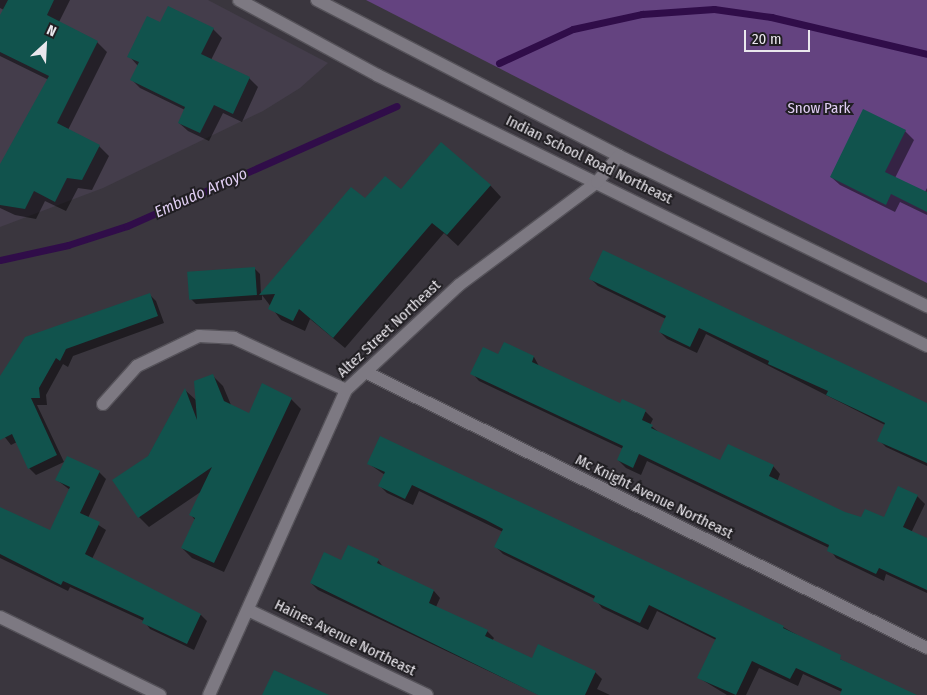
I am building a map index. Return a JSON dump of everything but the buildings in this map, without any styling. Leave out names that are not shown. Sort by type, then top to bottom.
[{"type":"street","name":"Indian School Road Northeast","points":[[239,0],[378,75],[927,346]]},
{"type":"street","name":"Indian School Road Northeast","points":[[316,0],[619,156],[927,306]]},
{"type":"street","name":"Altez Street Northeast","points":[[209,695],[346,390],[367,373],[459,285],[597,182],[619,156]]},
{"type":"street","points":[[103,404],[137,366],[199,336],[234,338],[346,390]]},
{"type":"street","name":"Mc Knight Avenue Northeast","points":[[367,373],[927,648]]},
{"type":"street","name":"Haines Avenue Northeast","points":[[248,610],[427,695]]},
{"type":"street","points":[[0,617],[160,695]]},
{"type":"shaded area","points":[[0,0],[208,0],[328,63],[300,88],[263,111],[103,188],[0,227]]},
{"type":"green space","name":"Snow Park","points":[[366,0],[927,0],[927,283],[659,150]]},
{"type":"waterway","name":"Embudo Arroyo","points":[[499,63],[573,29],[642,14],[714,9],[771,17],[927,54]]},
{"type":"waterway","name":"Embudo Arroyo","points":[[0,260],[68,245],[127,226],[396,106]]}]
